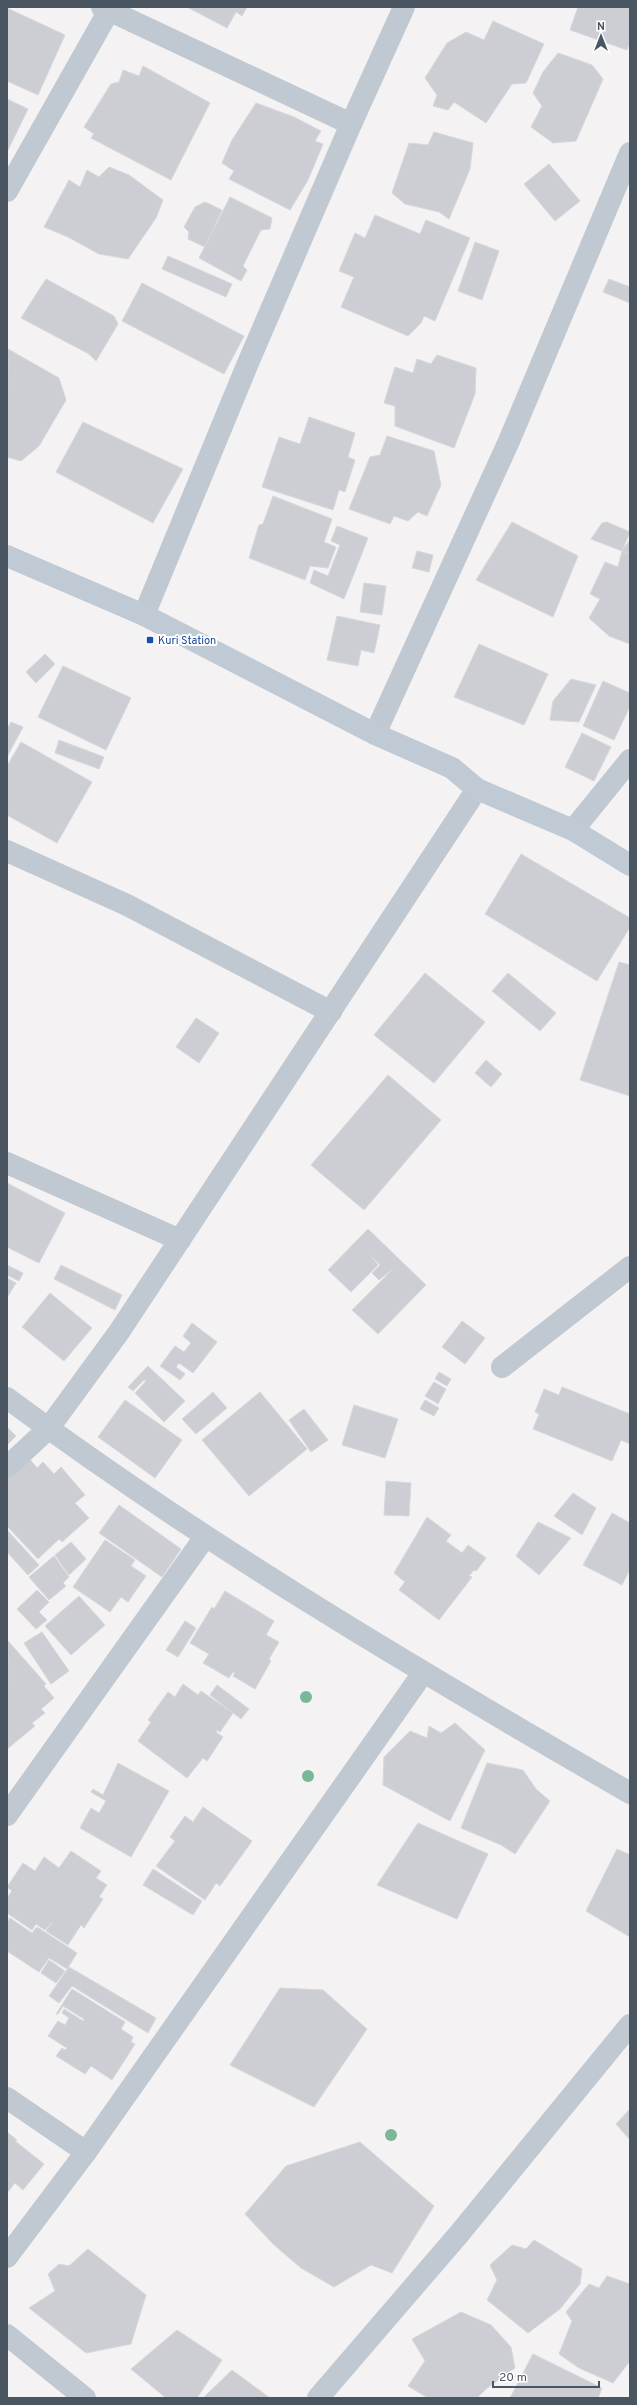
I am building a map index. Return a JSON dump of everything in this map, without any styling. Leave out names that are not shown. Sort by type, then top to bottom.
[{"type":"main road","points":[[7,556],[144,615],[375,734],[452,768],[477,789],[573,830],[630,865]]},
{"type":"street","points":[[144,615],[248,363],[351,124],[404,7]]},
{"type":"street","points":[[7,191],[107,8],[351,124]]},
{"type":"street","points":[[375,734],[509,441],[630,153]]},
{"type":"street","points":[[573,830],[630,760]]},
{"type":"street","points":[[7,1467],[48,1429],[119,1332],[477,789]]},
{"type":"street","points":[[7,851],[127,905],[331,1012]]},
{"type":"street","points":[[7,1163],[180,1240]]},
{"type":"street","points":[[502,1367],[630,1267]]},
{"type":"street","points":[[7,1398],[48,1429],[205,1537],[423,1673],[630,1793]]},
{"type":"street","points":[[7,1815],[205,1537]]},
{"type":"street","points":[[7,2258],[86,2152],[423,1673]]},
{"type":"street","points":[[318,2398],[459,2234],[630,2025]]},
{"type":"street","points":[[7,2098],[86,2152]]},
{"type":"street","points":[[7,2335],[84,2398]]},
{"type":"building","points":[[187,7],[247,7],[242,16],[236,12],[227,28]]},
{"type":"building","points":[[578,7],[630,7],[630,41],[627,50],[570,30]]},
{"type":"building","points":[[7,8],[65,35],[38,95],[7,81]]},
{"type":"building","points":[[493,21],[544,44],[526,83],[512,84],[486,123],[454,102],[448,110],[433,106],[437,95],[425,78],[447,43],[466,32],[484,40]]},
{"type":"building","points":[[558,53],[592,65],[603,79],[576,141],[553,143],[531,127],[542,106],[533,93],[543,72]]},
{"type":"building","points":[[143,66],[210,103],[171,180],[91,138],[94,134],[84,127],[111,84],[119,82],[123,70],[139,76]]},
{"type":"building","points":[[7,99],[28,109],[7,152]]},
{"type":"building","points":[[256,103],[294,117],[321,131],[315,141],[323,144],[308,180],[290,210],[229,179],[234,171],[222,163],[232,140]]},
{"type":"building","points":[[434,132],[473,143],[470,169],[449,219],[439,212],[405,204],[392,193],[409,143],[428,145]]},
{"type":"building","points":[[549,164],[580,201],[555,221],[524,184]]},
{"type":"building","points":[[109,167],[129,175],[163,200],[156,218],[128,259],[99,254],[68,237],[44,227],[69,180],[80,187],[87,170],[99,177]]},
{"type":"building","points":[[230,197],[272,218],[270,229],[261,230],[243,266],[247,270],[241,281],[199,258]]},
{"type":"building","points":[[205,202],[222,210],[205,247],[188,239],[189,232],[184,227],[195,207]]},
{"type":"building","points":[[375,215],[420,234],[426,220],[470,238],[435,321],[424,316],[421,323],[408,336],[341,307],[354,277],[339,271],[355,233],[365,238]]},
{"type":"building","points":[[475,242],[499,251],[482,300],[458,291]]},
{"type":"building","points":[[168,256],[232,284],[226,297],[162,269]]},
{"type":"building","points":[[46,279],[114,316],[118,324],[96,361],[89,354],[21,318]]},
{"type":"building","points":[[609,279],[630,287],[630,303],[603,292]]},
{"type":"building","points":[[142,283],[244,336],[224,374],[122,321]]},
{"type":"building","points":[[8,349],[59,378],[66,400],[39,446],[21,461],[7,457]]},
{"type":"building","points":[[437,355],[476,368],[475,394],[454,448],[395,426],[395,406],[384,403],[395,367],[413,373],[417,359],[431,364]]},
{"type":"building","points":[[309,417],[355,433],[348,457],[355,460],[345,492],[339,490],[333,510],[262,487],[279,437],[300,444]]},
{"type":"building","points":[[83,422],[183,469],[153,523],[56,472]]},
{"type":"building","points":[[387,436],[434,451],[441,485],[427,516],[418,512],[408,521],[394,516],[390,524],[349,509],[370,457],[380,455]]},
{"type":"building","points":[[273,496],[332,519],[324,542],[336,547],[328,568],[310,566],[305,580],[249,558],[259,525],[263,524]]},
{"type":"building","points":[[512,522],[578,556],[553,617],[476,580]]},
{"type":"building","points":[[607,522],[630,532],[622,551],[591,539],[602,523]]},
{"type":"building","points":[[337,526],[368,538],[344,599],[310,583],[314,570],[328,576],[340,545],[331,541]]},
{"type":"building","points":[[630,540],[630,554],[622,551]]},
{"type":"building","points":[[417,551],[433,555],[429,572],[412,568]]},
{"type":"building","points":[[622,551],[630,554],[630,644],[609,636],[589,618],[600,599],[590,594],[605,562],[618,567]]},
{"type":"building","points":[[364,583],[386,586],[382,615],[360,612]]},
{"type":"building","points":[[337,616],[380,625],[374,653],[361,650],[358,666],[327,660]]},
{"type":"building","points":[[479,644],[548,674],[524,725],[454,697]]},
{"type":"building","points":[[45,654],[55,664],[36,683],[26,672]]},
{"type":"building","points":[[63,666],[131,698],[106,750],[38,717]]},
{"type":"building","points":[[571,679],[596,685],[579,722],[550,720],[553,701]]},
{"type":"building","points":[[603,681],[630,693],[630,706],[614,740],[583,726]]},
{"type":"building","points":[[11,722],[23,727],[7,757],[7,729]]},
{"type":"building","points":[[582,733],[611,747],[594,781],[565,767]]},
{"type":"building","points":[[59,740],[104,757],[99,769],[55,753]]},
{"type":"building","points":[[21,742],[92,782],[57,843],[7,815],[7,766]]},
{"type":"building","points":[[521,854],[630,918],[630,927],[597,981],[485,914]]},
{"type":"building","points":[[619,962],[630,965],[630,1096],[580,1080]]},
{"type":"building","points":[[425,973],[485,1022],[434,1083],[374,1035]]},
{"type":"building","points":[[508,973],[556,1013],[540,1031],[492,991]]},
{"type":"building","points":[[196,1018],[219,1033],[199,1063],[176,1047]]},
{"type":"building","points":[[486,1060],[502,1074],[491,1087],[475,1073]]},
{"type":"building","points":[[388,1075],[441,1120],[364,1210],[311,1165]]},
{"type":"building","points":[[7,1183],[65,1213],[39,1263],[7,1247]]},
{"type":"building","points":[[368,1229],[426,1285],[378,1334],[352,1310],[394,1268],[379,1280],[372,1273],[380,1265],[370,1255],[378,1265],[351,1292],[328,1270]]},
{"type":"building","points":[[7,1265],[23,1273],[19,1281],[7,1275]]},
{"type":"building","points":[[61,1265],[122,1295],[115,1310],[54,1279]]},
{"type":"building","points":[[7,1278],[16,1283],[7,1298]]},
{"type":"building","points":[[50,1293],[92,1328],[64,1361],[22,1327]]},
{"type":"building","points":[[462,1321],[485,1338],[465,1364],[442,1347]]},
{"type":"building","points":[[192,1323],[217,1342],[193,1373],[179,1363],[176,1367],[185,1374],[180,1380],[160,1366],[175,1346],[184,1352],[191,1343],[183,1336]]},
{"type":"building","points":[[148,1366],[185,1401],[164,1422],[135,1393],[146,1381],[144,1380],[133,1391],[128,1387]]},
{"type":"building","points":[[439,1372],[451,1379],[447,1386],[435,1379]]},
{"type":"building","points":[[434,1382],[446,1389],[438,1404],[425,1396]]},
{"type":"building","points":[[562,1387],[630,1414],[630,1444],[621,1440],[612,1461],[533,1429],[539,1414],[535,1412],[544,1389],[559,1395]]},
{"type":"building","points":[[213,1392],[227,1408],[196,1434],[182,1419]]},
{"type":"building","points":[[260,1392],[307,1449],[249,1496],[202,1440]]},
{"type":"building","points":[[125,1400],[182,1440],[155,1478],[98,1437]]},
{"type":"building","points":[[425,1400],[439,1408],[434,1416],[420,1409]]},
{"type":"building","points":[[354,1405],[398,1419],[385,1458],[342,1445]]},
{"type":"building","points":[[304,1409],[328,1440],[311,1452],[289,1420]]},
{"type":"building","points":[[7,1427],[16,1436],[7,1445]]},
{"type":"building","points":[[29,1458],[37,1468],[43,1462],[54,1474],[61,1467],[85,1495],[75,1503],[89,1518],[62,1542],[59,1539],[38,1559],[7,1526],[7,1478]]},
{"type":"building","points":[[386,1481],[411,1483],[409,1516],[384,1515]]},
{"type":"building","points":[[573,1493],[596,1508],[582,1535],[554,1516]]},
{"type":"building","points":[[119,1505],[181,1549],[162,1577],[99,1533]]},
{"type":"building","points":[[612,1513],[630,1523],[630,1569],[622,1585],[583,1565]]},
{"type":"building","points":[[427,1517],[451,1535],[446,1541],[462,1553],[468,1545],[486,1558],[476,1571],[474,1570],[469,1576],[472,1577],[439,1620],[399,1590],[405,1582],[394,1573]]},
{"type":"building","points":[[538,1522],[571,1538],[539,1575],[516,1556]]},
{"type":"building","points":[[7,1530],[39,1565],[28,1575],[7,1552]]},
{"type":"building","points":[[105,1540],[135,1560],[131,1566],[146,1576],[128,1602],[121,1597],[110,1612],[73,1587]]},
{"type":"building","points":[[71,1542],[86,1559],[69,1575],[55,1555]]},
{"type":"building","points":[[54,1556],[69,1577],[63,1583],[66,1586],[49,1600],[29,1577]]},
{"type":"building","points":[[37,1590],[49,1602],[39,1612],[47,1620],[36,1629],[17,1609]]},
{"type":"building","points":[[225,1591],[274,1621],[266,1635],[279,1642],[269,1659],[271,1661],[255,1689],[233,1676],[235,1673],[233,1672],[229,1678],[203,1663],[209,1654],[190,1643],[212,1607],[214,1609]]},
{"type":"building","points":[[79,1596],[105,1625],[71,1655],[45,1626]]},
{"type":"building","points":[[185,1621],[196,1628],[178,1657],[166,1650]]},
{"type":"building","points":[[42,1632],[69,1671],[51,1684],[24,1643]]},
{"type":"building","points":[[8,1641],[46,1684],[44,1686],[54,1698],[41,1709],[45,1713],[32,1723],[35,1726],[7,1749]]},
{"type":"building","points":[[183,1684],[198,1695],[201,1691],[233,1713],[220,1732],[217,1730],[216,1732],[223,1737],[207,1761],[203,1758],[187,1778],[138,1741],[151,1722],[148,1720],[168,1692],[175,1697]]},
{"type":"building","points":[[217,1685],[249,1709],[241,1719],[210,1695]]},
{"type":"building","points":[[455,1723],[485,1750],[450,1821],[383,1785],[384,1757],[410,1731],[427,1738],[429,1726],[441,1733]]},
{"type":"building","points":[[118,1763],[169,1791],[131,1857],[80,1828],[91,1808],[99,1813],[106,1801],[91,1792],[93,1789],[103,1795]]},
{"type":"building","points":[[487,1763],[523,1770],[536,1789],[550,1801],[515,1854],[501,1845],[461,1828]]},
{"type":"building","points":[[203,1807],[252,1841],[220,1886],[216,1883],[205,1900],[156,1866],[175,1841],[170,1837],[185,1816],[193,1822]]},
{"type":"building","points":[[418,1823],[488,1854],[457,1919],[377,1885]]},
{"type":"building","points":[[617,1849],[630,1855],[630,1937],[586,1911]]},
{"type":"building","points":[[71,1851],[101,1871],[96,1878],[107,1885],[99,1897],[103,1899],[84,1928],[81,1925],[68,1945],[46,1931],[52,1922],[45,1930],[36,1924],[32,1930],[7,1913],[7,1898],[12,1891],[7,1887],[23,1863],[35,1871],[44,1857],[59,1868]]},
{"type":"building","points":[[153,1869],[202,1901],[193,1915],[143,1885]]},
{"type":"building","points":[[10,1918],[32,1933],[37,1927],[77,1953],[67,1969],[49,1958],[39,1972],[7,1951],[7,1922]]},
{"type":"building","points":[[49,1960],[65,1971],[56,1983],[41,1973]]},
{"type":"building","points":[[69,1967],[156,2018],[148,2033],[72,1986],[59,2003],[49,1996]]},
{"type":"building","points":[[280,1988],[323,1990],[367,2029],[314,2107],[230,2065]]},
{"type":"building","points":[[72,1989],[125,2022],[121,2029],[133,2037],[131,2042],[135,2044],[112,2080],[91,2066],[85,2074],[56,2056],[62,2048],[65,2050],[67,2048],[48,2036],[58,2021],[65,2025],[69,2018],[62,2013],[64,2009],[83,2021],[84,2019],[63,2006],[58,2014],[56,2014]]},
{"type":"building","points":[[630,2109],[630,2140],[616,2124]]},
{"type":"building","points":[[7,2132],[17,2140],[15,2141],[44,2164],[23,2190],[15,2183],[7,2193]]},
{"type":"building","points":[[360,2142],[434,2206],[392,2273],[371,2265],[334,2287],[301,2268],[273,2244],[245,2214],[286,2166]]},
{"type":"building","points":[[534,2240],[582,2269],[580,2284],[560,2309],[528,2333],[487,2300],[497,2280],[490,2265],[512,2245],[526,2249]]},
{"type":"building","points":[[88,2249],[146,2295],[131,2344],[86,2353],[29,2308],[55,2291],[48,2274],[59,2264],[69,2266]]},
{"type":"building","points":[[607,2276],[630,2284],[630,2361],[613,2383],[579,2368],[559,2354],[572,2321],[566,2312],[589,2284],[599,2288]]},
{"type":"building","points":[[461,2312],[491,2325],[511,2347],[515,2368],[486,2389],[477,2398],[428,2398],[408,2386],[425,2361],[412,2339]]},
{"type":"building","points":[[177,2330],[222,2360],[197,2398],[166,2398],[131,2369]]},
{"type":"building","points":[[533,2354],[602,2388],[598,2398],[510,2398]]},
{"type":"building","points":[[232,2370],[270,2398],[203,2398]]},
{"type":"place","name":"Kuri Station","points":[[150,640]]}]
